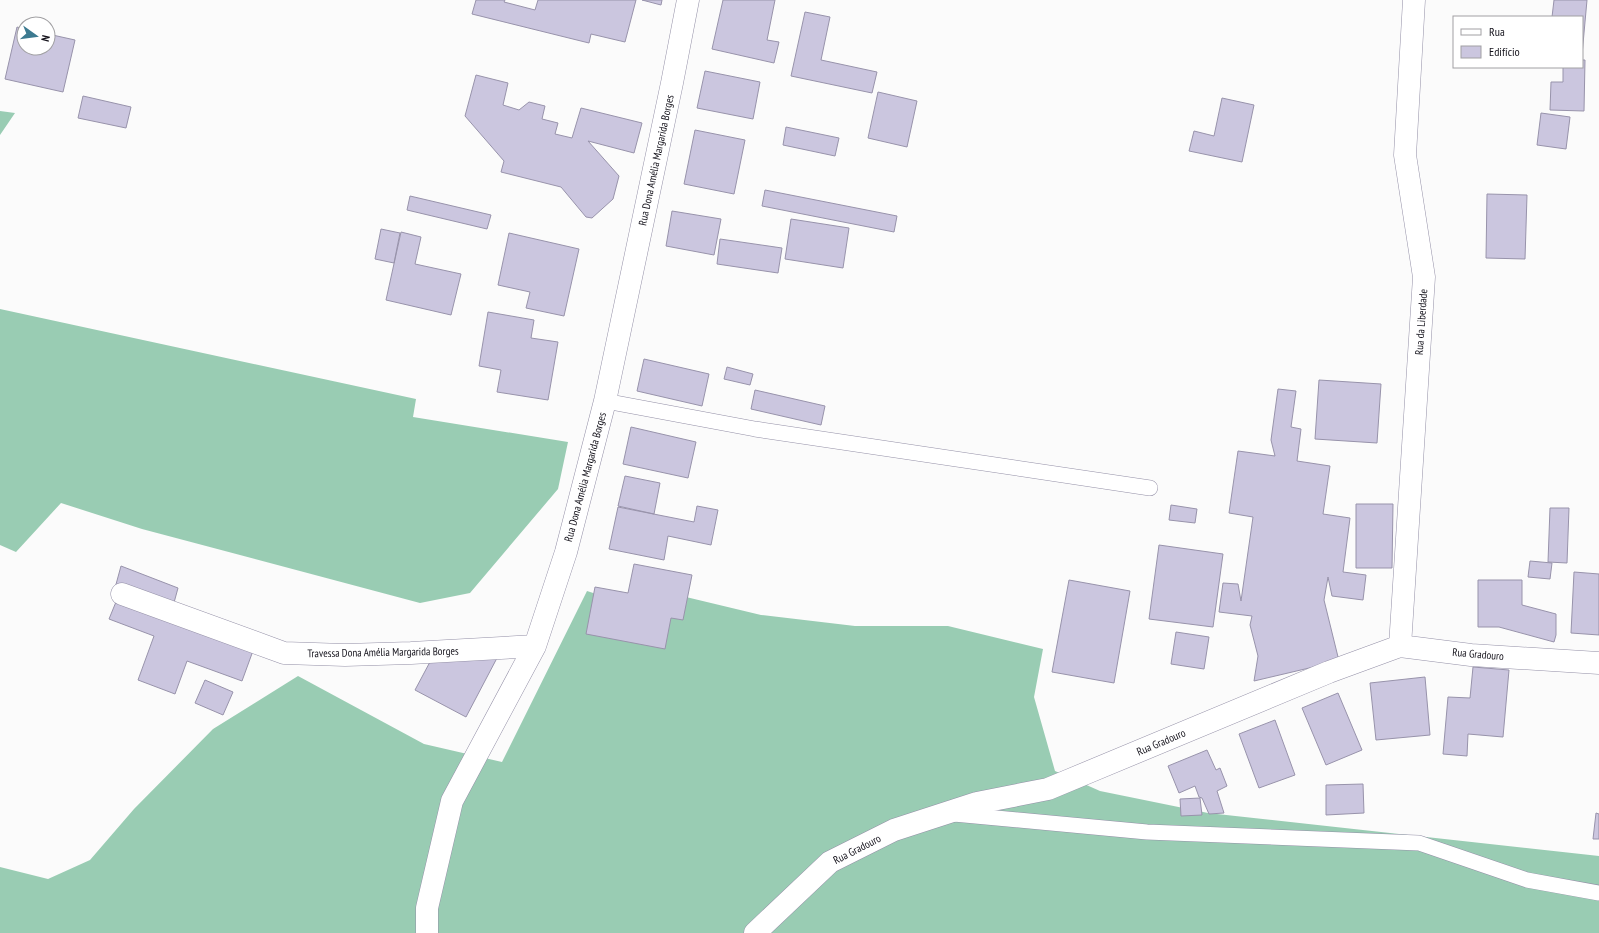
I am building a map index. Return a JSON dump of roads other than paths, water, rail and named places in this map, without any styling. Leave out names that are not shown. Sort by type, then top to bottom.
[{"type":"street","name":"Rua Dona Amélia Margarida Borges","points":[[427,933],[427,908],[452,801],[535,646],[566,552],[605,401],[688,0]]},
{"type":"street","name":"Rua da Liberdade","points":[[1400,646],[1424,277],[1405,155],[1414,0]]},
{"type":"street","name":"Travessa Dona Amélia Margarida Borges","points":[[122,594],[284,653],[345,655],[382,654],[535,646]]},
{"type":"street","name":"Rua Gradouro","points":[[755,933],[830,862],[894,830],[977,803],[1048,790],[1329,672],[1400,646],[1471,655],[1599,663]]},
{"type":"lane","points":[[605,401],[755,429],[1150,488]]},
{"type":"lane","points":[[947,813],[1147,832],[1419,843],[1527,880],[1599,893]]}]
